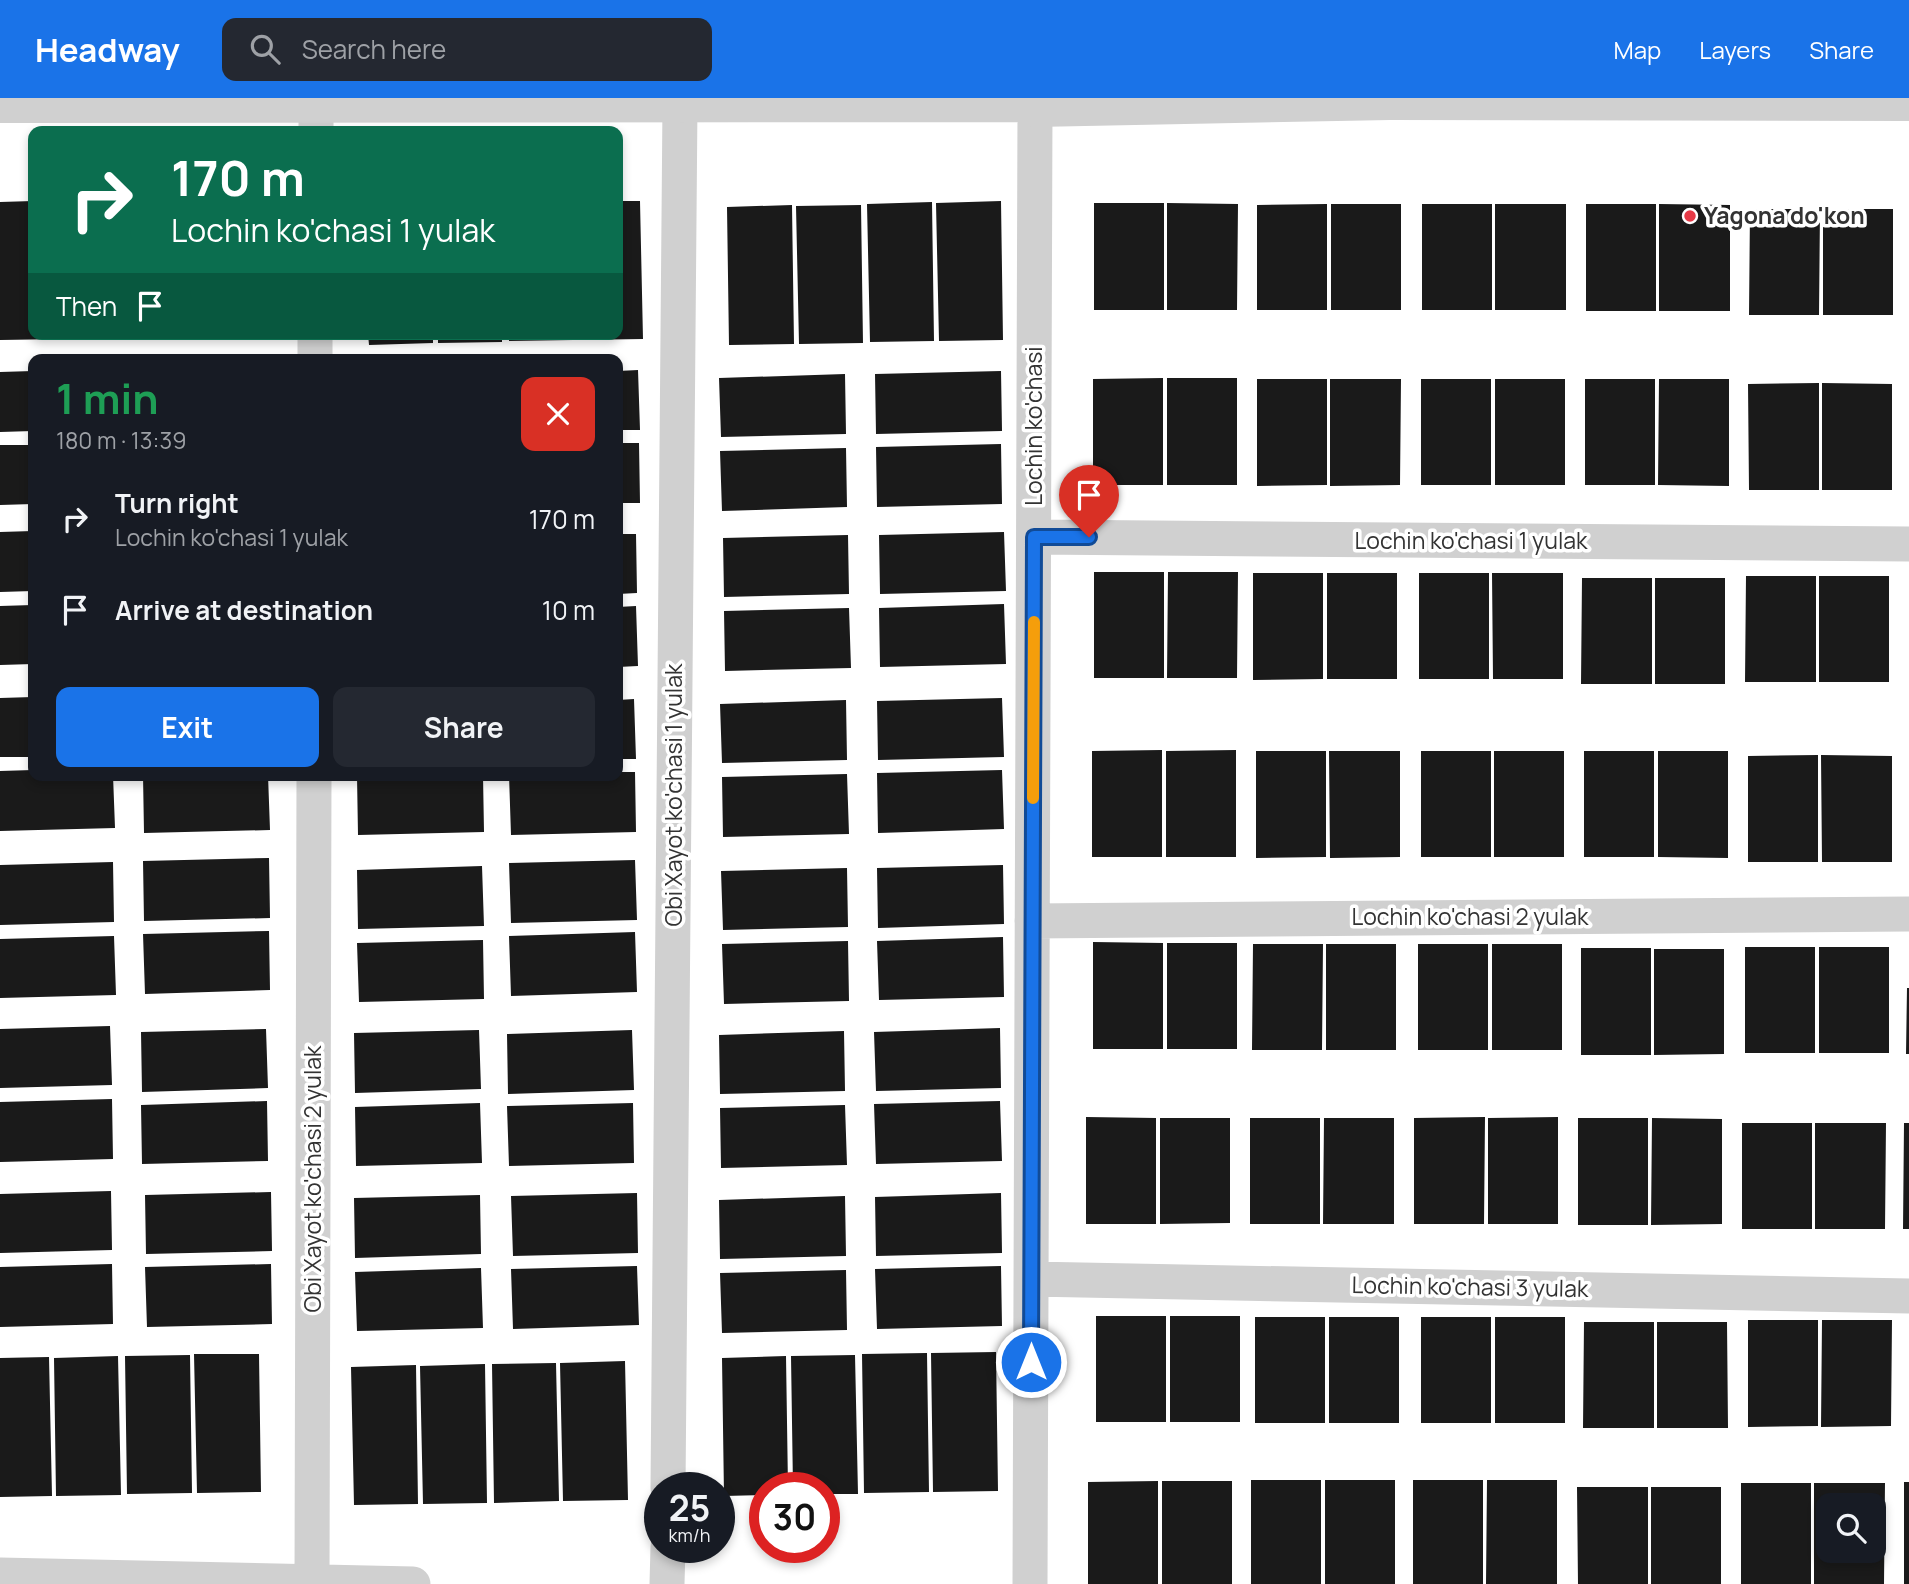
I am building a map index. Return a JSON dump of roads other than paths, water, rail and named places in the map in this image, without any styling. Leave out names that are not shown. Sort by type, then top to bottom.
[{"type":"street","points":[[0,104],[273,101],[316,117],[683,101],[1909,102]]},
{"type":"street","name":"Obi Xayot ko'chasi 1 yulak","points":[[668,1472],[683,101]]},
{"type":"street","name":"Lochin ko'chasi","points":[[1030,1584],[1034,103]]},
{"type":"street","name":"Lochin ko'chasi 1 yulak","points":[[1034,537],[1909,544]]},
{"type":"street","name":"Obi Xayot ko'chasi 2 yulak","points":[[312,1582],[314,781]]},
{"type":"street","name":"Lochin ko'chasi 2 yulak","points":[[1032,921],[1909,914]]},
{"type":"street","name":"Lochin ko'chasi 3 yulak","points":[[1031,1279],[1909,1296]]},
{"type":"street","points":[[667,1584],[668,1563]]},
{"type":"street","points":[[0,1575],[413,1584]]},
{"type":"place","name":"Yagona do'kon","points":[[1690,216]]}]
